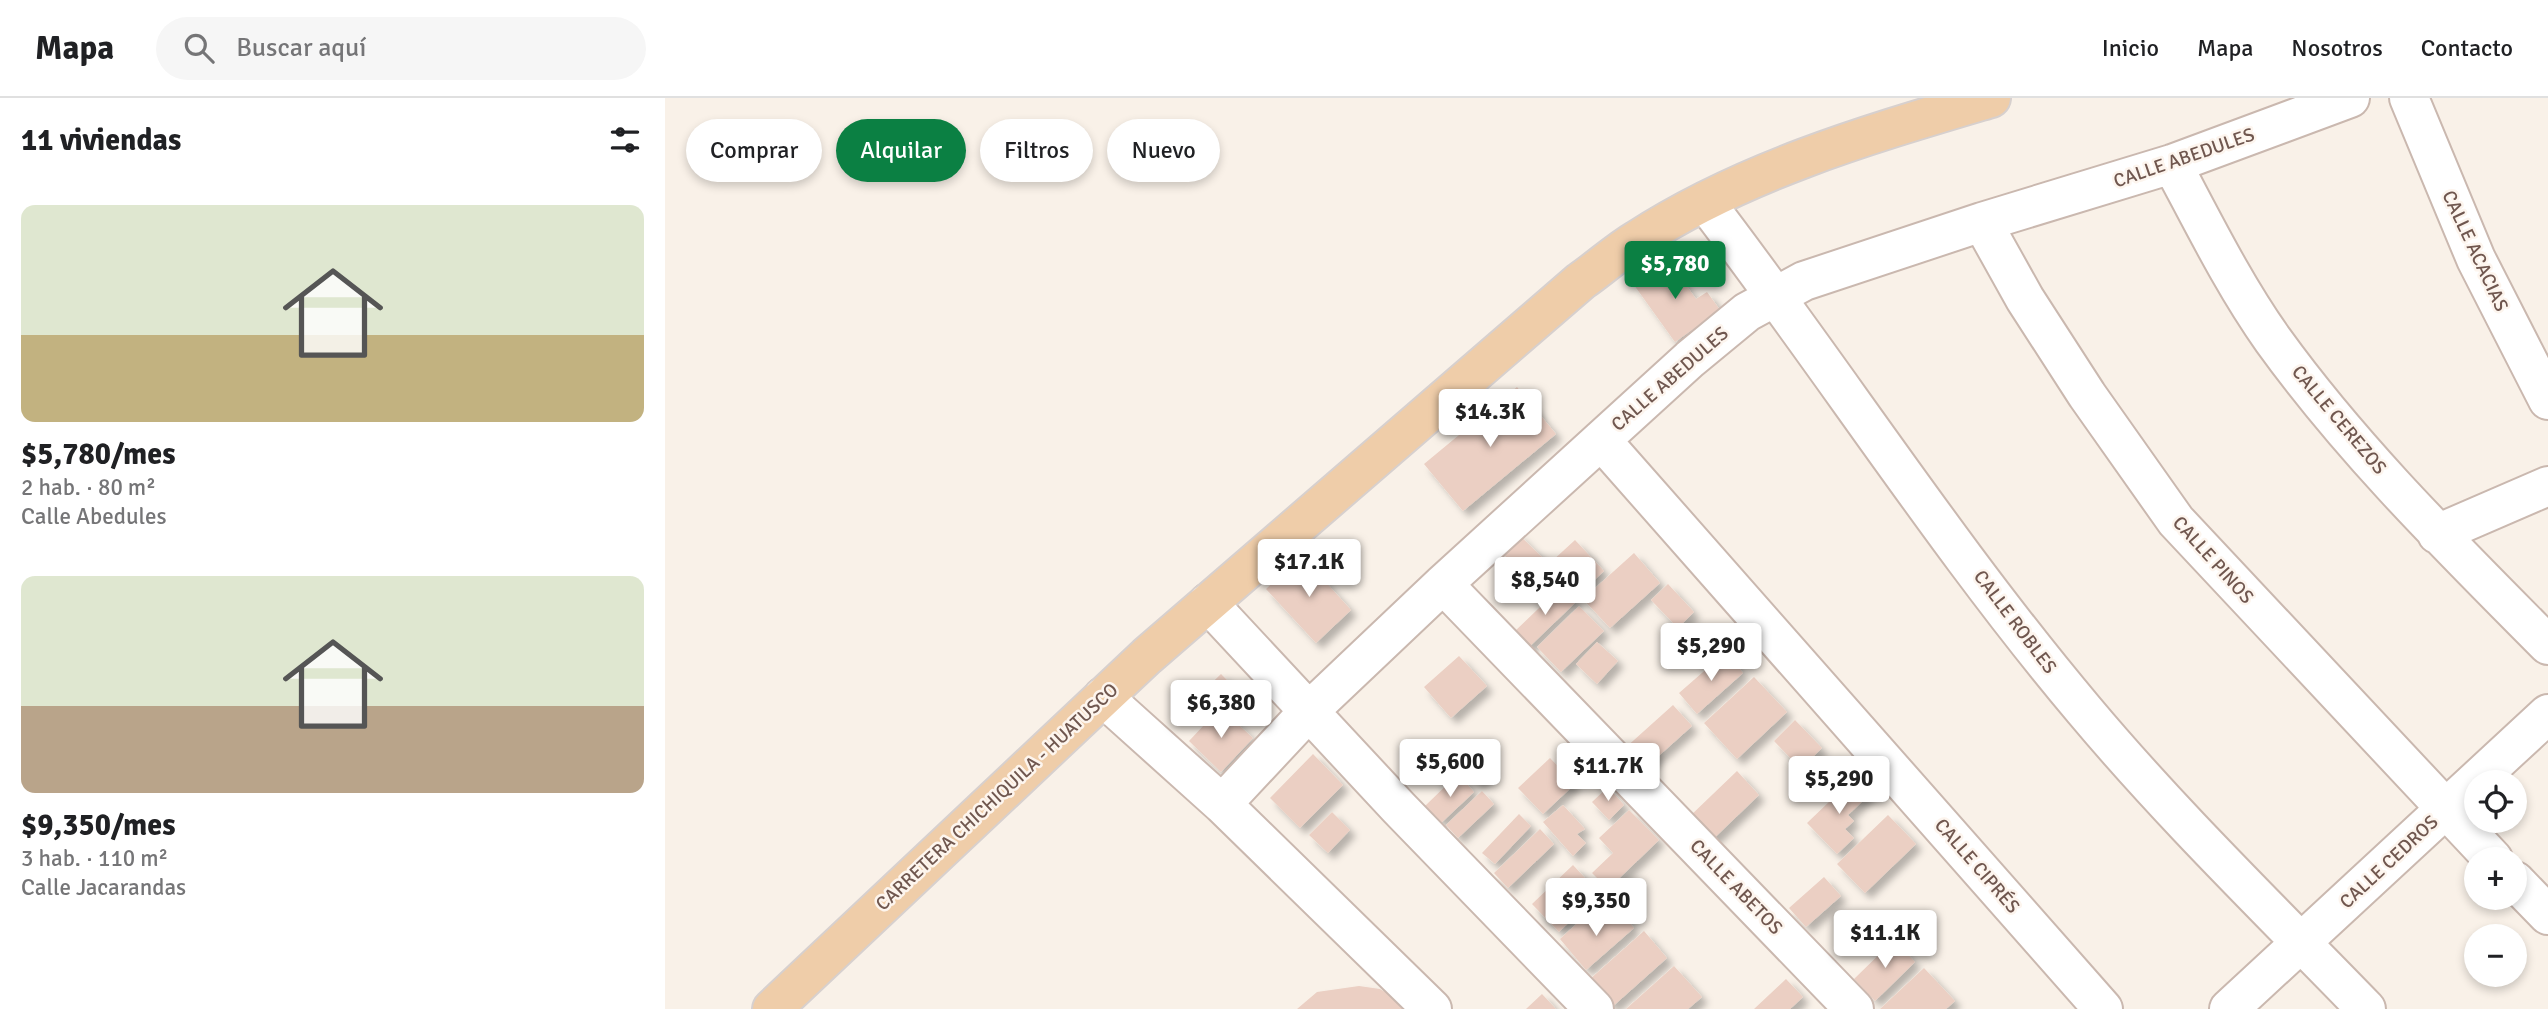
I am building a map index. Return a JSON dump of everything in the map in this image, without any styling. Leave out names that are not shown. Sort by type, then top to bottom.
[{"type":"main road","name":"CARRETERA CHICHIQUILA - HUATUSCO","points":[[772,1009],[1103,697],[1581,281],[1636,240],[1747,181],[1861,136],[1991,98]]},
{"type":"street","name":"CALLE ABEDULES","points":[[1222,804],[1309,711],[1443,584],[1699,351],[1747,312],[1804,281],[1982,222],[2172,164],[2350,98]]},
{"type":"street","name":"CALLE ACACIAS","points":[[2409,98],[2476,259],[2548,400]]},
{"type":"street","name":"CALLE CEREZOS","points":[[2172,164],[2226,265],[2273,340],[2346,433],[2437,534],[2548,645]]},
{"type":"street","name":"CALLE ROBLES","points":[[1705,202],[1776,294],[2011,620],[2076,700],[2165,801],[2366,1009]]},
{"type":"street","name":"CALLE PINOS","points":[[1982,222],[2025,299],[2087,395],[2176,521],[2481,847]]},
{"type":"street","name":"CALLE CIPRÉS","points":[[1601,440],[2103,1009]]},
{"type":"street","points":[[2437,534],[2548,486]]},
{"type":"street","name":"CALLE ABETOS","points":[[1443,584],[1854,1009]]},
{"type":"street","points":[[1208,603],[1594,1009]]},
{"type":"street","points":[[1103,697],[1222,804],[1432,1009]]},
{"type":"street","name":"CALLE CEDROS","points":[[2229,1009],[2548,714]]},
{"type":"street","points":[[2527,893],[2548,915]]},
{"type":"building","points":[[1668,260],[1696,299],[1707,292],[1720,310],[1675,342],[1634,285]]},
{"type":"building","points":[[1517,387],[1556,434],[1463,511],[1424,464]]},
{"type":"building","points":[[1517,533],[1543,558],[1525,576],[1499,550]]},
{"type":"building","points":[[1575,540],[1604,571],[1581,593],[1551,562]]},
{"type":"building","points":[[1634,553],[1660,583],[1610,628],[1583,599]]},
{"type":"building","points":[[1302,556],[1351,610],[1316,643],[1266,589]]},
{"type":"building","points":[[1668,584],[1694,612],[1678,628],[1651,600]]},
{"type":"building","points":[[1562,586],[1577,601],[1528,648],[1513,633]]},
{"type":"building","points":[[1579,606],[1604,631],[1561,672],[1537,647]]},
{"type":"building","points":[[1597,642],[1618,661],[1597,684],[1576,664]]},
{"type":"building","points":[[1726,652],[1743,673],[1697,714],[1679,693]]},
{"type":"building","points":[[1459,656],[1487,686],[1451,718],[1424,687]]},
{"type":"building","points":[[1221,674],[1236,689],[1203,720],[1189,705]]},
{"type":"building","points":[[1754,677],[1787,712],[1737,759],[1704,723]]},
{"type":"building","points":[[1673,705],[1692,726],[1643,770],[1624,749]]},
{"type":"building","points":[[1220,708],[1253,738],[1221,772],[1189,741]]},
{"type":"building","points":[[1795,720],[1822,748],[1801,769],[1774,741]]},
{"type":"building","points":[[1313,754],[1343,785],[1300,828],[1270,798]]},
{"type":"building","points":[[1550,758],[1575,784],[1543,814],[1518,788]]},
{"type":"building","points":[[1478,760],[1490,773],[1477,784],[1465,771]]},
{"type":"building","points":[[1737,771],[1759,795],[1710,842],[1688,818]]},
{"type":"building","points":[[1458,774],[1474,792],[1441,823],[1425,806]]},
{"type":"building","points":[[1854,778],[1870,794],[1848,815],[1854,821],[1845,829],[1854,838],[1837,854],[1807,823]]},
{"type":"building","points":[[1608,787],[1624,805],[1609,820],[1592,802]]},
{"type":"building","points":[[1482,791],[1494,804],[1458,838],[1446,825]]},
{"type":"building","points":[[1563,805],[1585,829],[1577,834],[1586,843],[1573,856],[1543,822]]},
{"type":"building","points":[[1629,810],[1659,840],[1608,889],[1592,873],[1613,853],[1599,838]]},
{"type":"building","points":[[1332,812],[1350,830],[1328,853],[1309,835]]},
{"type":"building","points":[[1519,814],[1531,826],[1495,864],[1482,853]]},
{"type":"building","points":[[1888,815],[1916,844],[1865,893],[1837,864]]},
{"type":"building","points":[[1540,829],[1554,844],[1508,888],[1494,873]]},
{"type":"building","points":[[1573,865],[1599,893],[1559,932],[1532,904]]},
{"type":"building","points":[[1824,877],[1841,896],[1806,927],[1789,908]]},
{"type":"building","points":[[1618,909],[1634,928],[1586,970],[1560,939],[1584,917],[1595,929]]},
{"type":"building","points":[[1644,931],[1667,958],[1612,1007],[1589,980]]},
{"type":"building","points":[[1894,940],[1915,962],[1875,1001],[1854,979]]},
{"type":"building","points":[[1674,966],[1702,997],[1688,1009],[1626,1009]]},
{"type":"building","points":[[1924,968],[1955,1001],[1946,1009],[1880,1009]]},
{"type":"building","points":[[1786,979],[1803,997],[1790,1009],[1754,1009]]},
{"type":"building","points":[[1359,986],[1380,989],[1412,1009],[1297,1009],[1317,992]]},
{"type":"building","points":[[1542,994],[1556,1009],[1526,1009]]}]
